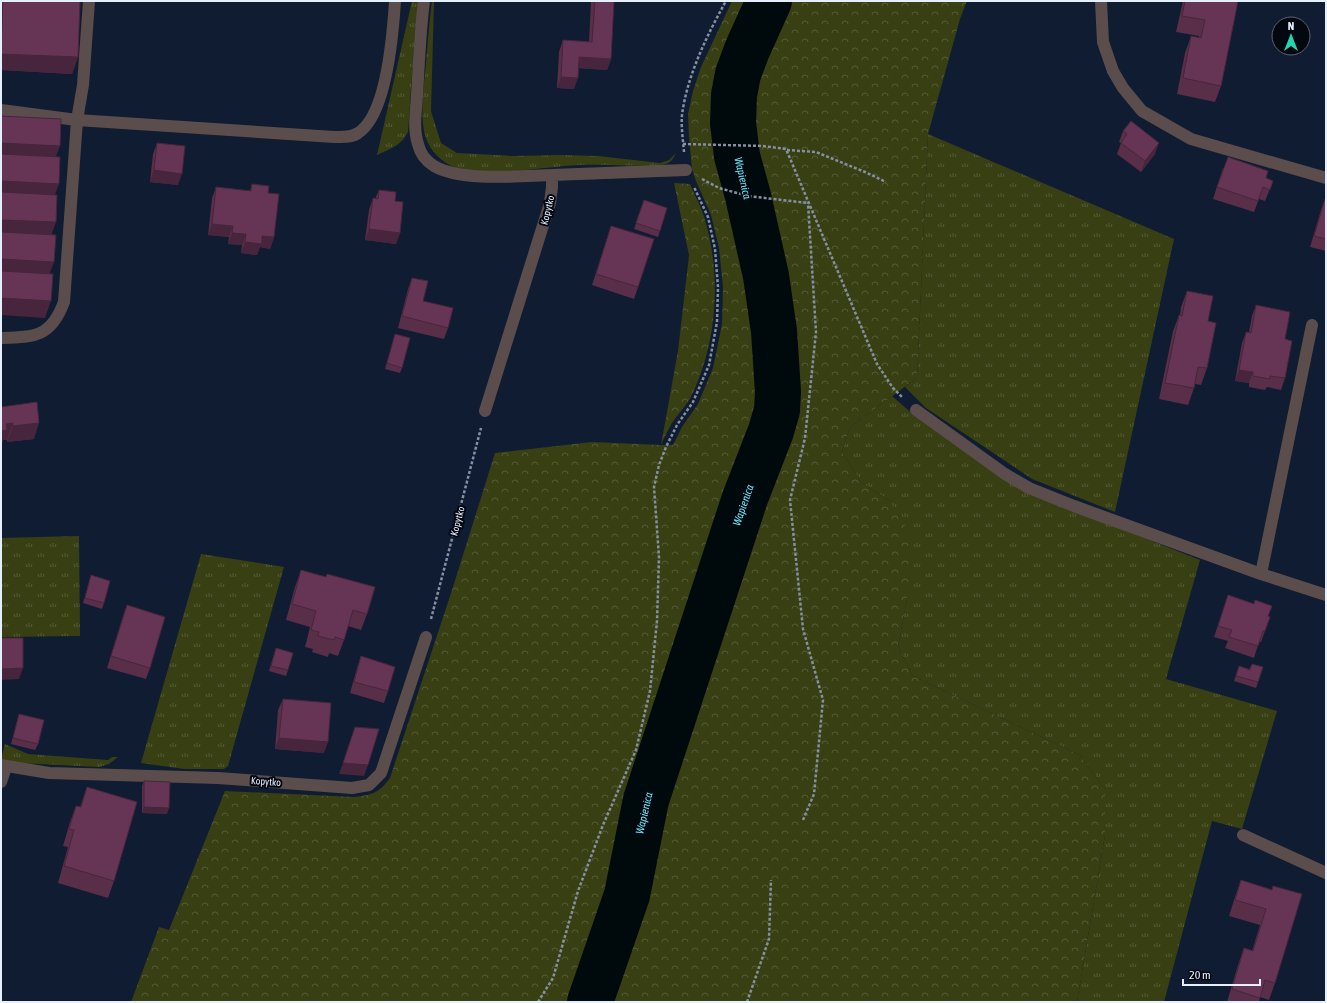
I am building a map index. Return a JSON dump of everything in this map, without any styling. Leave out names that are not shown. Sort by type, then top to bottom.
[{"type":"street","points":[[1,338],[28,337],[43,332],[60,314],[64,302],[77,120],[83,85],[89,1]]},
{"type":"street","points":[[1,110],[77,120],[347,137],[358,133],[366,126],[381,98],[390,46],[395,1]]},
{"type":"street","points":[[424,1],[420,33],[416,127],[418,145],[424,156],[433,165],[454,173],[485,176],[686,170]]},
{"type":"street","points":[[1101,1],[1104,42],[1113,71],[1123,88],[1142,111],[1191,139],[1326,178]]},
{"type":"street","name":"Kopytko","points":[[485,411],[550,203],[552,175]]},
{"type":"street","points":[[1261,574],[1312,325]]},
{"type":"street","points":[[916,410],[1005,474],[1029,488],[1074,506],[1261,574],[1326,595]]},
{"type":"street","name":"Kopytko","points":[[3,766],[49,773],[218,778],[352,788],[369,785],[381,773],[426,637]]},
{"type":"street","points":[[1,782],[3,766]]},
{"type":"street","points":[[1242,835],[1326,873]]},
{"type":"path","points":[[538,1002],[553,978],[578,891],[603,825],[636,750],[650,691],[657,621],[659,557],[654,487],[659,465],[666,447],[677,425],[693,402],[709,365],[717,322],[718,287],[715,249],[708,217],[686,170],[682,117],[686,90],[695,64],[726,1]]},
{"type":"path","points":[[683,144],[763,146],[787,150],[816,152],[886,182]]},
{"type":"path","points":[[787,150],[877,364],[893,388],[916,410]]},
{"type":"path","points":[[686,170],[719,188],[748,196],[808,203]]},
{"type":"path","points":[[804,820],[814,794],[823,700],[804,629],[790,500],[805,438],[816,332],[808,203]]},
{"type":"path","name":"Kopytko","points":[[426,637],[485,411]]},
{"type":"path","points":[[747,1002],[770,939],[771,880]]},
{"type":"green space","points":[[412,1],[419,1],[415,32],[408,132],[399,143],[391,149],[377,155]]},
{"type":"green space","points":[[432,1],[434,1],[431,111],[441,143],[457,153],[513,156],[598,156],[660,163],[669,160],[676,153],[673,159],[667,164],[658,166],[579,165],[502,172],[471,171],[453,167],[444,162],[436,155],[428,143],[423,127],[423,90]]},
{"type":"green space","points":[[732,1],[754,1],[733,47],[725,77],[719,110],[720,136],[755,281],[761,332],[765,388],[759,424],[733,487],[699,600],[640,773],[614,869],[568,1002],[131,1002],[159,927],[169,930],[225,791],[354,797],[366,795],[379,790],[390,778],[453,587],[495,453],[592,442],[673,445],[682,427],[698,404],[713,368],[722,324],[723,287],[719,248],[711,215],[692,169],[688,114],[693,91],[701,67]]},
{"type":"green space","points":[[787,1],[967,1],[960,19],[928,134],[917,378],[850,427],[842,452],[862,483],[890,501],[909,532],[908,593],[898,647],[913,676],[1080,755],[1105,789],[1105,835],[1077,1002],[605,1002],[642,902],[660,802],[758,504],[786,432],[792,396],[788,331],[781,275],[750,139],[747,108],[751,82],[760,56]]},
{"type":"green space","points":[[928,134],[1174,239],[1115,512],[1032,479],[926,408],[905,387],[917,378]]},
{"type":"green space","points":[[674,183],[690,184],[704,216],[710,242],[714,265],[714,311],[711,334],[699,378],[690,399],[672,423],[661,445],[678,351],[689,255]]},
{"type":"green space","points":[[892,396],[915,416],[1079,512],[1200,560],[1166,679],[1277,711],[1242,829],[1212,821],[1164,1002],[1077,1002],[1105,835],[1105,789],[1080,755],[913,676],[898,647],[908,593],[890,501],[862,483],[842,452],[850,427]]},
{"type":"green space","points":[[79,536],[80,636],[1,637],[1,538]]},
{"type":"green space","points":[[201,554],[284,567],[228,766],[224,769],[184,769],[141,763]]},
{"type":"green space","points":[[5,744],[28,754],[108,760],[112,757],[118,757],[109,764],[99,767],[20,763],[1,759]]},
{"type":"building","points":[[3,1],[80,1],[78,57],[1,54]]},
{"type":"building","points":[[595,1],[614,1],[611,59],[579,57],[578,78],[561,77],[563,40],[592,42]]},
{"type":"building","points":[[1185,1],[1238,1],[1221,86],[1183,78],[1191,36],[1201,38],[1205,20],[1182,16]]},
{"type":"building","points":[[1,116],[61,119],[60,146],[1,143]]},
{"type":"building","points":[[1131,121],[1159,143],[1145,161],[1121,143],[1127,134],[1123,131]]},
{"type":"building","points":[[157,143],[185,146],[182,174],[154,170]]},
{"type":"building","points":[[1,154],[60,157],[59,184],[1,181]]},
{"type":"building","points":[[1228,157],[1268,171],[1266,178],[1273,181],[1270,190],[1263,187],[1258,201],[1217,187]]},
{"type":"building","points":[[252,184],[269,186],[268,193],[279,194],[274,237],[262,236],[262,244],[245,242],[246,234],[232,233],[233,226],[212,224],[216,187],[251,191]]},
{"type":"building","points":[[379,190],[396,192],[395,201],[403,202],[400,233],[369,229],[373,198],[378,199]]},
{"type":"building","points":[[1,192],[57,195],[56,222],[1,220]]},
{"type":"building","points":[[1326,199],[1326,239],[1314,236]]},
{"type":"building","points":[[644,200],[667,208],[660,231],[636,223]]},
{"type":"building","points":[[611,226],[654,239],[638,287],[596,274]]},
{"type":"building","points":[[1,232],[56,235],[54,262],[1,259]]},
{"type":"building","points":[[1,271],[53,274],[51,301],[1,298]]},
{"type":"building","points":[[412,278],[428,281],[423,301],[453,308],[448,328],[402,316]]},
{"type":"building","points":[[1187,291],[1213,296],[1208,321],[1216,323],[1207,368],[1198,367],[1194,388],[1165,383],[1179,315],[1182,316]]},
{"type":"building","points":[[1256,305],[1290,312],[1285,339],[1292,341],[1285,378],[1270,376],[1270,379],[1253,376],[1253,372],[1239,370],[1246,332],[1251,333]]},
{"type":"building","points":[[395,334],[410,338],[402,368],[387,363]]},
{"type":"building","points":[[37,402],[39,423],[13,426],[13,423],[6,424],[7,430],[1,431],[1,407]]},
{"type":"building","points":[[301,570],[326,577],[327,574],[375,587],[367,614],[353,610],[344,640],[335,637],[334,640],[318,636],[319,632],[311,630],[316,611],[292,604]]},
{"type":"building","points":[[91,575],[110,581],[104,603],[85,598]]},
{"type":"building","points":[[1228,595],[1254,604],[1255,600],[1272,606],[1268,616],[1270,617],[1258,646],[1229,637],[1232,630],[1218,626]]},
{"type":"building","points":[[127,605],[165,617],[150,668],[111,656]]},
{"type":"building","points":[[1,638],[23,638],[23,668],[1,669]]},
{"type":"building","points":[[276,648],[293,653],[288,670],[271,666]]},
{"type":"building","points":[[361,656],[395,667],[388,691],[354,682]]},
{"type":"building","points":[[1252,664],[1263,667],[1258,682],[1236,676],[1239,666],[1250,670]]},
{"type":"building","points":[[283,699],[331,703],[328,742],[279,738]]},
{"type":"building","points":[[19,714],[44,720],[38,744],[13,738]]},
{"type":"building","points":[[355,727],[379,729],[368,765],[343,763]]},
{"type":"building","points":[[144,781],[170,782],[169,808],[144,807]]},
{"type":"building","points":[[87,787],[137,802],[114,881],[64,866],[74,830],[69,829],[76,806],[81,807]]},
{"type":"building","points":[[1241,880],[1272,890],[1273,886],[1302,894],[1275,983],[1265,980],[1260,998],[1232,989],[1244,948],[1253,951],[1266,909],[1235,900]]},
{"type":"waterway","name":"Wapienica","points":[[590,1002],[627,895],[646,800],[745,498],[771,431],[777,410],[778,392],[774,331],[766,276],[748,196],[737,156],[733,123],[734,95],[738,74],[769,1]]}]
